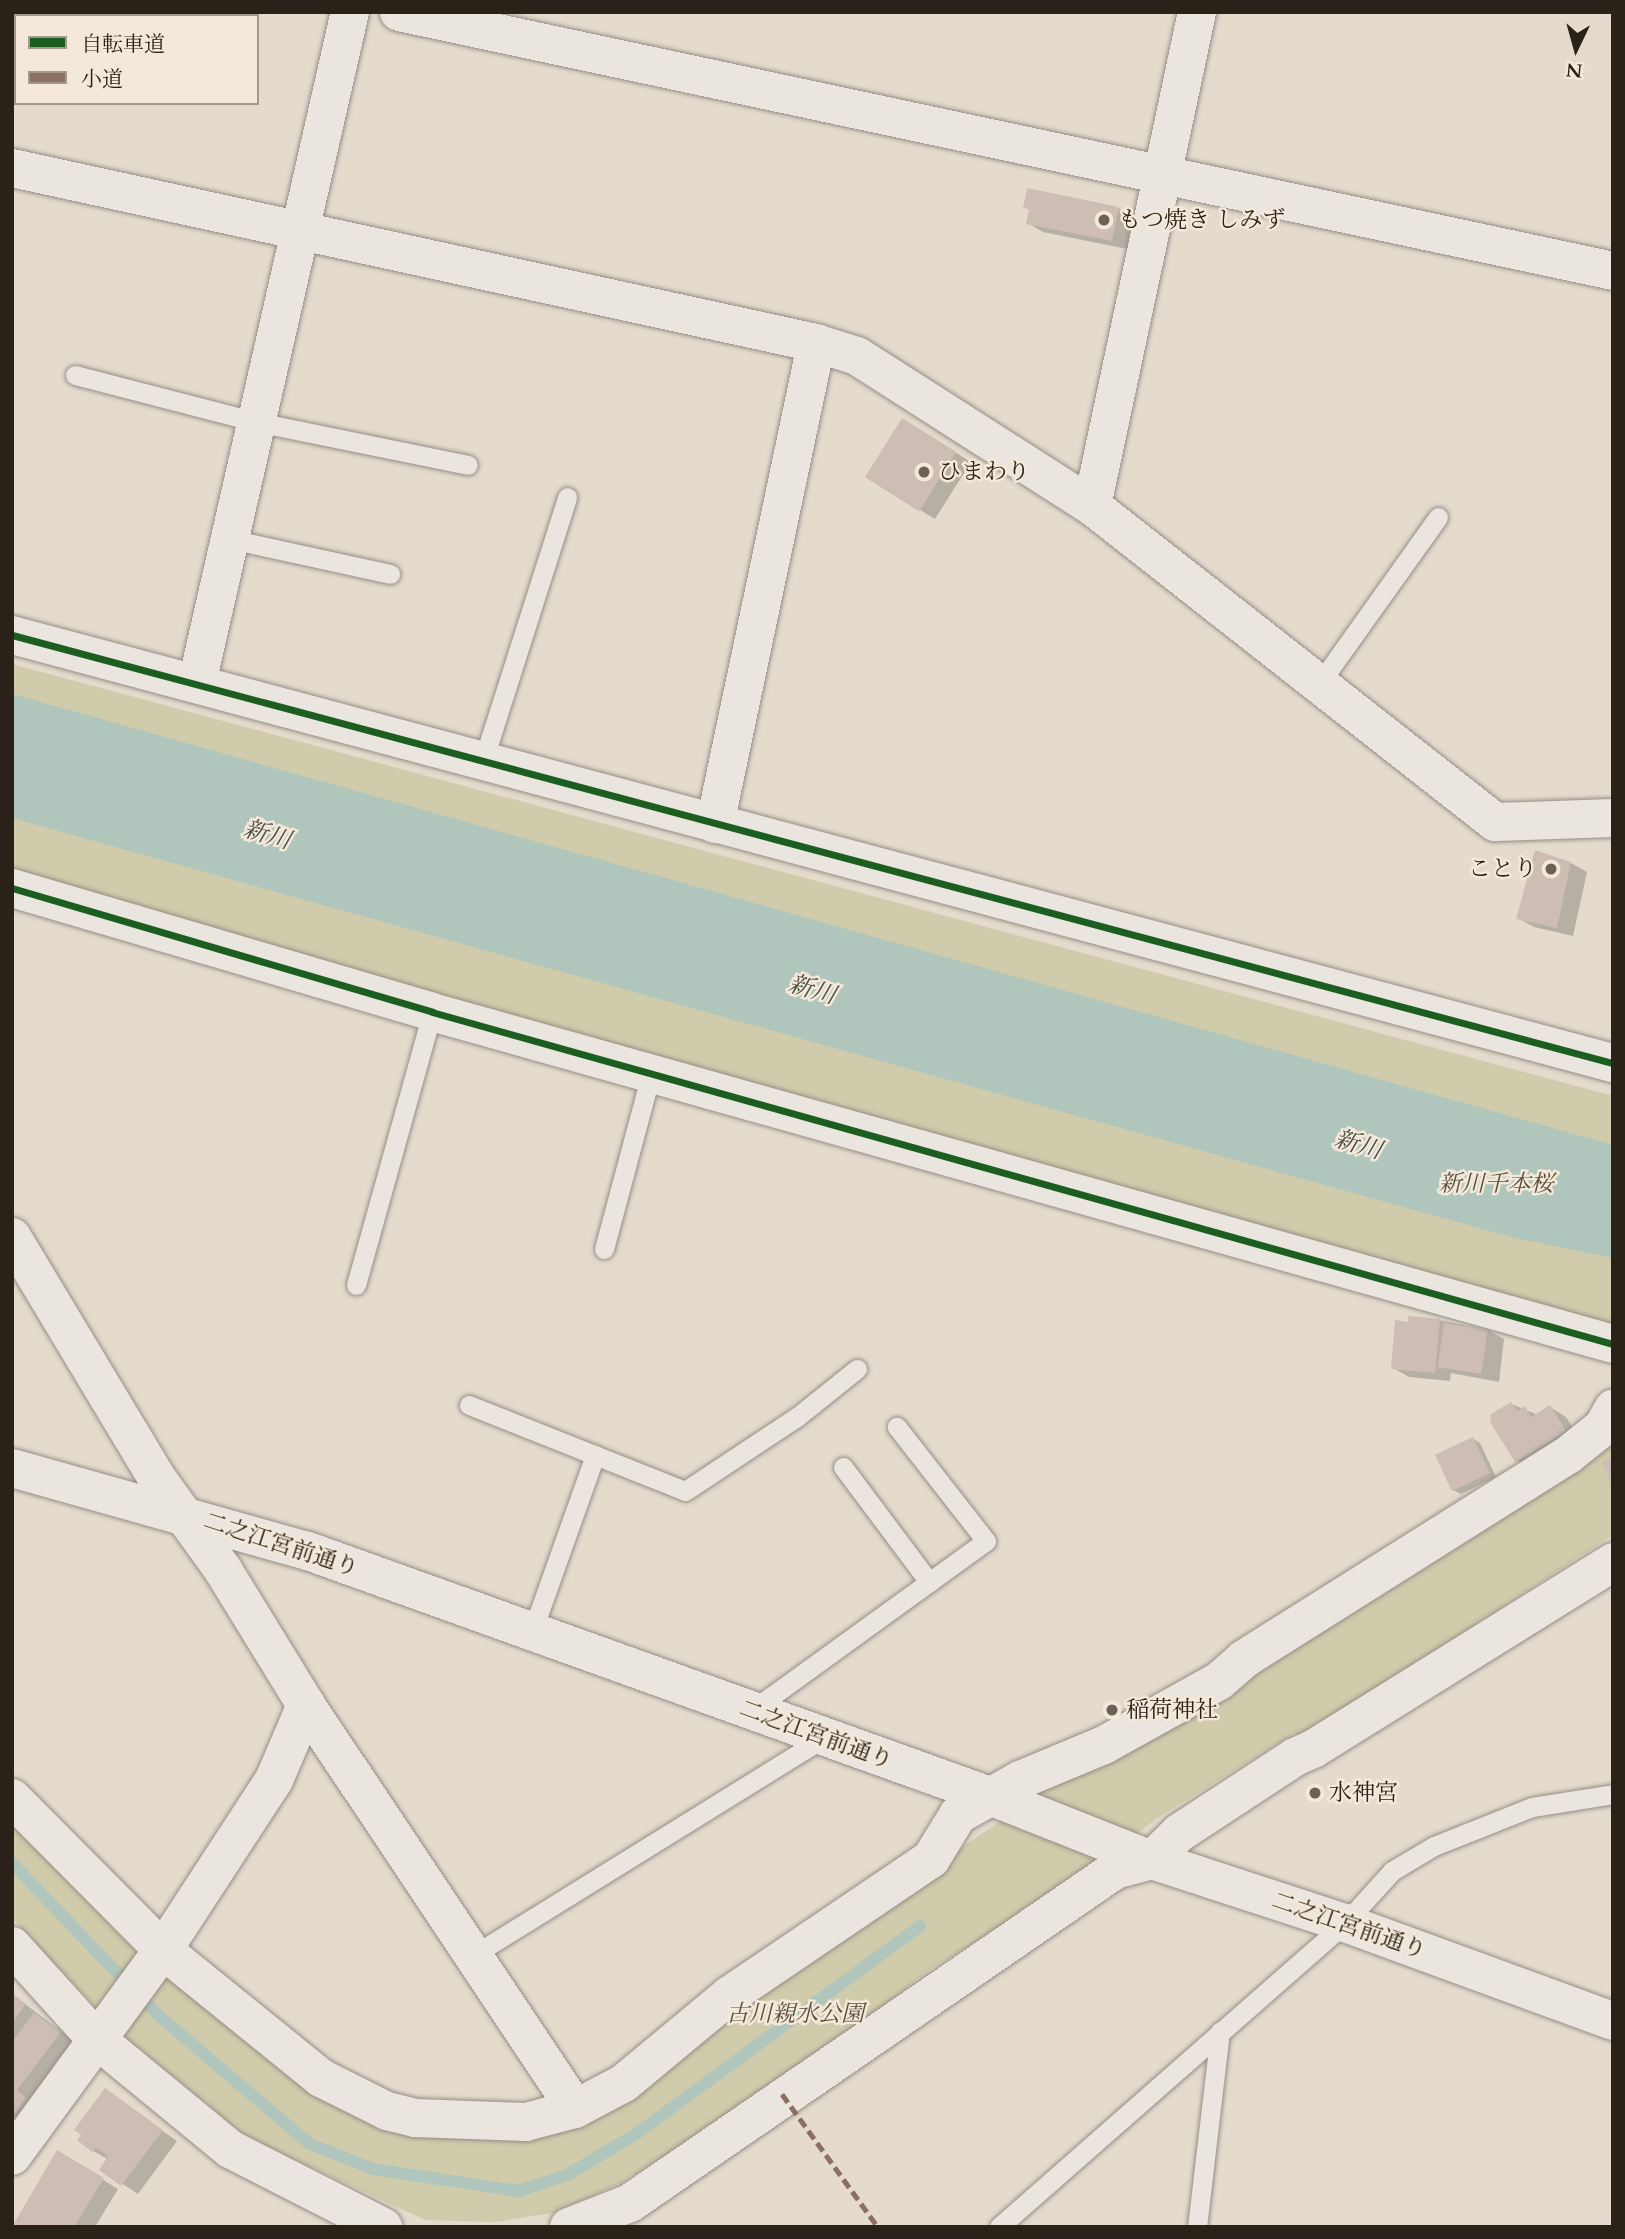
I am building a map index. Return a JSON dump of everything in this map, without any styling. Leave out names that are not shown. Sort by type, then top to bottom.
[{"type":"street","points":[[197,683],[350,12]]},
{"type":"street","points":[[399,12],[1613,271]]},
{"type":"street","points":[[1092,506],[1197,12]]},
{"type":"street","points":[[12,169],[816,343],[857,356],[1092,506],[1495,822],[1613,818]]},
{"type":"street","points":[[715,824],[816,343]]},
{"type":"street","points":[[12,635],[1613,1063]]},
{"type":"street","points":[[12,888],[432,1012],[1613,1344]]},
{"type":"street","points":[[12,1237],[182,1514],[223,1570],[306,1705],[475,1954],[575,2109]]},
{"type":"street","points":[[12,1798],[156,1959],[321,2078],[387,2111],[415,2118],[526,2122],[575,2109],[624,2083],[730,1995],[931,1859],[958,1815],[990,1796],[1104,1745],[1219,1681],[1244,1659],[1568,1455],[1603,1427],[1613,1409]]},
{"type":"street","name":"二之江宮前通り","points":[[12,1468],[308,1551],[822,1739],[990,1796],[1153,1860],[1345,1923],[1613,2021]]},
{"type":"street","points":[[569,2227],[630,2203],[1115,1870],[1153,1860],[1179,1833],[1294,1756],[1314,1749],[1613,1562]]},
{"type":"street","points":[[12,2156],[105,2025],[156,1959],[274,1780],[306,1705]]},
{"type":"street","points":[[12,1946],[105,2025],[230,2150],[383,2227]]},
{"type":"lane","points":[[75,375],[257,422],[468,465]]},
{"type":"lane","points":[[483,761],[567,497]]},
{"type":"lane","points":[[1319,684],[1438,517]]},
{"type":"lane","points":[[230,539],[390,574]]},
{"type":"lane","points":[[356,1285],[432,1012]]},
{"type":"lane","points":[[604,1249],[651,1074]]},
{"type":"lane","points":[[469,1405],[685,1490],[797,1417],[857,1368]]},
{"type":"lane","points":[[750,1712],[986,1541],[897,1427]]},
{"type":"lane","points":[[532,1632],[595,1455]]},
{"type":"lane","points":[[843,1466],[929,1583]]},
{"type":"lane","points":[[475,1954],[822,1739]]},
{"type":"lane","points":[[999,2227],[1345,1923],[1392,1871],[1434,1846],[1532,1807],[1613,1794]]},
{"type":"lane","points":[[1197,2227],[1220,2031]]},
{"type":"green space","name":"新川千本桜","points":[[12,664],[1613,1096],[1613,1337],[12,875]]},
{"type":"green space","name":"古川親水公園","points":[[1613,1441],[1613,1535],[1303,1736],[1294,1733],[1156,1819],[1086,1873],[928,1971],[778,2086],[621,2183],[553,2213],[494,2222],[425,2220],[248,2138],[118,2031],[12,1918],[12,1812],[300,2082],[549,2128],[1055,1784]]},
{"type":"water","name":"新川","points":[[12,694],[1613,1145],[1613,1258],[1511,1237],[12,818]]},
{"type":"building","points":[[1027,188],[1119,207],[1112,241],[1026,224],[1029,209],[1023,208]]},
{"type":"building","points":[[902,418],[956,452],[919,511],[865,477]]},
{"type":"building","points":[[1535,850],[1571,862],[1557,928],[1516,919]]},
{"type":"building","points":[[1408,1316],[1440,1319],[1435,1373],[1391,1369],[1395,1320],[1408,1322]]},
{"type":"building","points":[[1444,1323],[1488,1329],[1481,1374],[1438,1368]]},
{"type":"building","points":[[1511,1402],[1517,1411],[1525,1406],[1531,1417],[1550,1405],[1566,1431],[1515,1462],[1490,1422],[1491,1414]]},
{"type":"building","points":[[1473,1437],[1490,1473],[1452,1491],[1435,1455]]},
{"type":"building","points":[[1613,1456],[1613,1488],[1602,1462]]},
{"type":"building","points":[[12,1993],[26,2004],[12,2023]]},
{"type":"building","points":[[34,2013],[61,2032],[17,2090],[26,2098],[12,2117],[12,2042]]},
{"type":"building","points":[[105,2088],[163,2130],[121,2186],[99,2170],[108,2156],[96,2148],[92,2152],[77,2140],[81,2135],[74,2130]]},
{"type":"building","points":[[57,2150],[104,2178],[74,2227],[12,2227]]},
{"type":"waterway","points":[[12,1863],[157,2014],[310,2144],[373,2169],[518,2191],[567,2175],[636,2134],[920,1926]]},
{"type":"marked path","points":[[782,2094],[878,2227]]},
{"type":"cycle path","points":[[12,635],[1613,1063]]},
{"type":"cycle path","points":[[12,888],[432,1012],[1613,1344]]},
{"type":"place","name":"もつ焼き しみず","points":[[1104,220]]},
{"type":"place","name":"ひまわり","points":[[924,472]]},
{"type":"place","name":"ことり","points":[[1551,869]]},
{"type":"place","name":"稲荷神社","points":[[1112,1710]]},
{"type":"place","name":"水神宮","points":[[1315,1793]]}]
